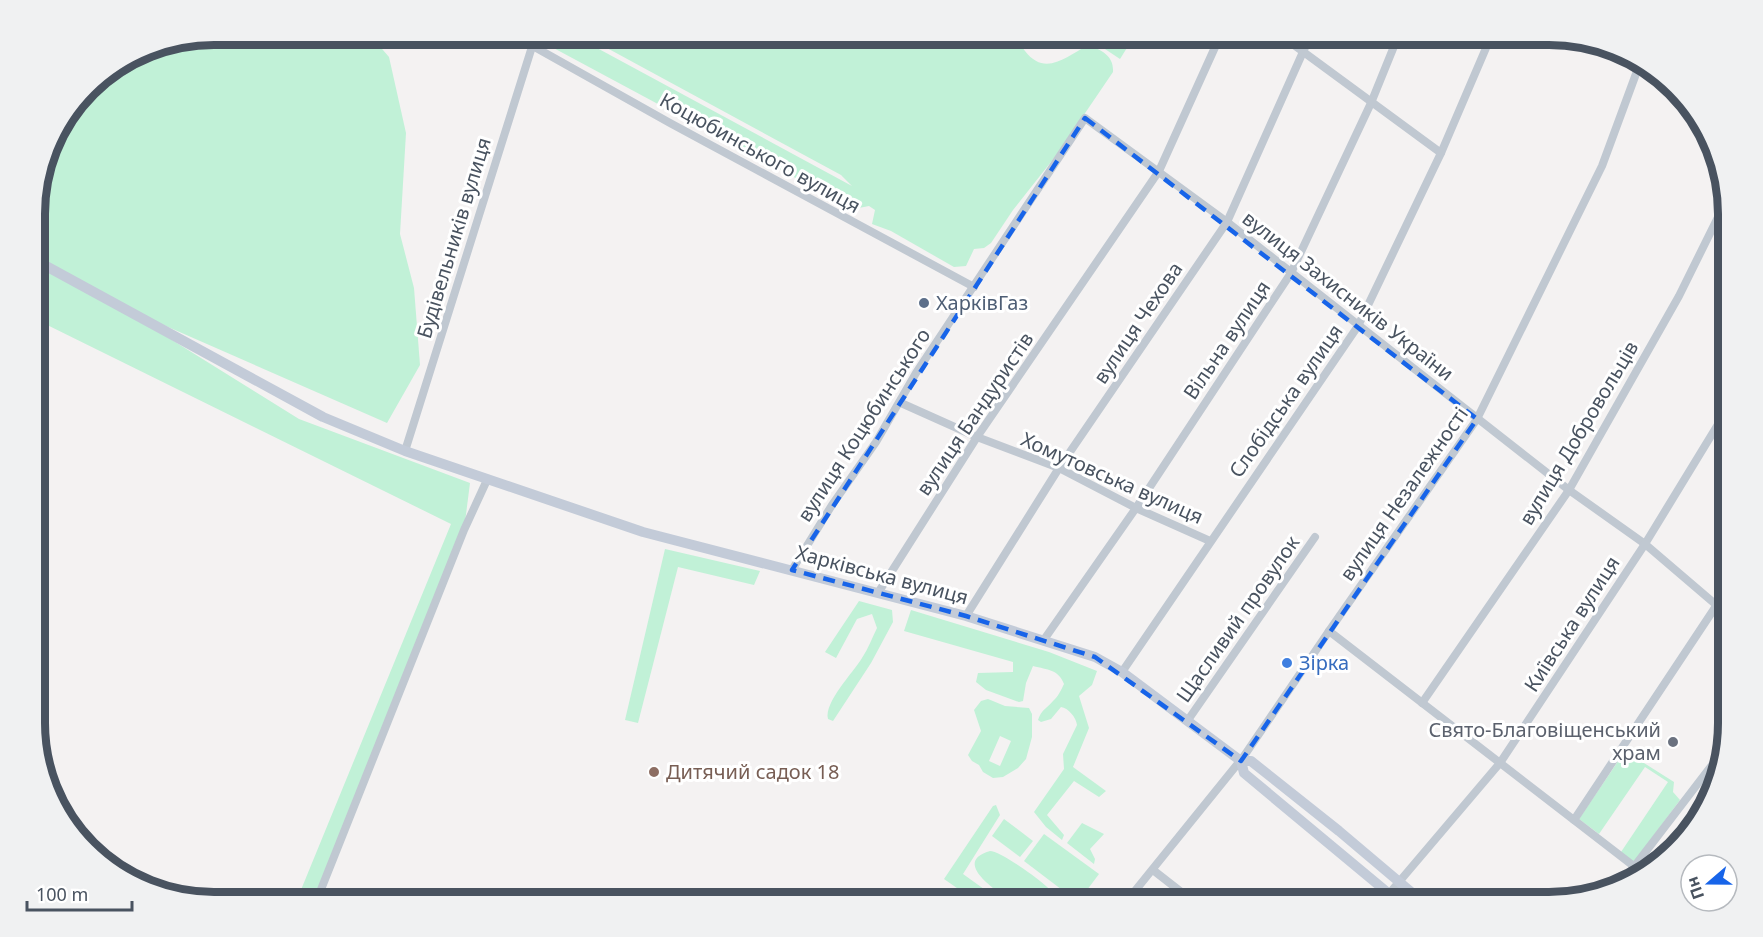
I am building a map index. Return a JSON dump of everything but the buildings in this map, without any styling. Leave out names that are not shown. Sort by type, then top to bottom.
[{"type":"street","name":"Коцюбинського вулиця","points":[[531,45],[670,123],[974,287]]},
{"type":"street","name":"Будівельників вулиця","points":[[405,451],[531,45]]},
{"type":"street","name":"вулиця Бандуристів","points":[[878,593],[977,437],[1159,171],[1216,45]]},
{"type":"street","points":[[1292,45],[1441,153]]},
{"type":"street","name":"вулиця Чехова","points":[[966,616],[1059,468],[1227,222],[1307,45]]},
{"type":"street","name":"Вільна вулиця","points":[[1043,641],[1136,508],[1291,273],[1371,103],[1395,45]]},
{"type":"street","name":"Слобідська вулиця","points":[[1122,672],[1358,326],[1441,153],[1487,45]]},
{"type":"street","name":"вулиця Незалежності","points":[[1134,892],[1240,761],[1477,419],[1602,166],[1637,70]]},
{"type":"street","name":"вулиця Захисників України","points":[[1085,118],[1227,222],[1477,419],[1644,544],[1717,606]]},
{"type":"street","name":"вулиця Коцюбинського","points":[[792,570],[901,403],[916,373],[1085,118]]},
{"type":"street","name":"вулиця Добровольців","points":[[1422,703],[1569,490],[1679,296],[1718,217]]},
{"type":"street","name":"Харківська вулиця","points":[[45,265],[323,417],[405,451],[644,532],[966,616],[1095,657],[1122,672],[1240,761],[1244,773],[1379,892]]},
{"type":"street","name":"Хомутовська вулиця","points":[[901,403],[977,437],[1059,468],[1136,508],[1210,541]]},
{"type":"street","name":"Київська вулиця","points":[[1391,892],[1500,763],[1644,544],[1718,424]]},
{"type":"street","points":[[320,892],[464,530],[487,480]]},
{"type":"street","name":"Щасливий провулок","points":[[1188,720],[1315,537]]},
{"type":"street","points":[[1574,820],[1717,606]]},
{"type":"street","points":[[1329,631],[1635,867],[1713,764]]},
{"type":"street","name":"Харківська вулиця","points":[[1240,761],[1251,761],[1411,892]]},
{"type":"street","points":[[1153,870],[1181,892]]},
{"type":"highlighted area","points":[[1085,118],[1477,419],[1241,761],[1095,657],[966,616],[792,570]]},
{"type":"green space","points":[[203,45],[379,45],[389,57],[406,133],[400,234],[414,288],[420,365],[387,423],[111,302],[299,419],[470,483],[464,530],[320,892],[300,892],[451,524],[45,324],[45,203],[51,171],[62,139],[80,111],[103,87],[120,74],[150,58],[181,48]]},
{"type":"green space","points":[[548,45],[591,45],[852,186],[841,175],[601,45],[1021,45],[1033,59],[1048,64],[1064,59],[1088,45],[1106,54],[1113,66],[1113,72],[1058,153],[1013,210],[991,243],[984,248],[974,249],[966,266],[954,267],[891,231],[872,224],[875,210],[869,206],[849,210],[829,196]]},
{"type":"green space","points":[[1104,45],[1129,45],[1120,59],[1105,49]]},
{"type":"green space","points":[[665,549],[760,571],[754,585],[678,567],[638,723],[625,720]]},
{"type":"green space","points":[[859,601],[892,610],[893,622],[871,663],[833,721],[828,719],[830,704],[864,655],[877,628],[872,614],[857,619],[836,658],[825,652]]},
{"type":"green space","points":[[911,610],[1049,652],[1097,671],[1092,685],[1079,696],[1089,728],[1073,767],[1106,791],[1099,797],[1074,781],[1047,815],[1064,835],[1062,840],[1046,827],[1034,812],[1064,769],[1063,754],[1077,725],[1071,713],[1061,707],[1051,719],[1041,722],[1038,720],[1059,693],[1064,684],[1062,679],[1052,671],[1033,666],[1026,683],[1023,701],[1019,702],[986,690],[976,682],[978,673],[1013,672],[1013,662],[904,631]]},
{"type":"green space","points":[[988,699],[1005,706],[1029,708],[1032,714],[1032,737],[1026,759],[1018,768],[1003,777],[993,778],[983,772],[968,755],[981,731],[974,710],[981,701]],"holes":[[[1000,736],[1011,741],[1000,766],[989,761]]]},
{"type":"green space","points":[[1625,751],[1674,782],[1673,792],[1680,800],[1634,862],[1621,852],[1668,782],[1645,767],[1599,834],[1579,819]]},
{"type":"green space","points":[[996,805],[1000,815],[963,874],[988,892],[963,892],[944,879],[993,806]]},
{"type":"green space","points":[[1004,819],[1033,841],[1020,857],[992,836]]},
{"type":"green space","points":[[1082,823],[1104,834],[1090,849],[1095,859],[1094,864],[1067,843]]},
{"type":"green space","points":[[1044,834],[1099,874],[1086,892],[1065,892],[1024,861]]},
{"type":"green space","points":[[990,851],[1006,857],[1053,892],[998,892],[977,871],[976,860]]},
{"type":"place","name":"ХарківГаз","points":[[924,303]]},
{"type":"place","name":"Зірка","points":[[1287,663]]},
{"type":"place","name":"Свято-Благовіщенський храм","points":[[1673,742]]},
{"type":"place","name":"Дитячий садок 18","points":[[654,772]]}]
